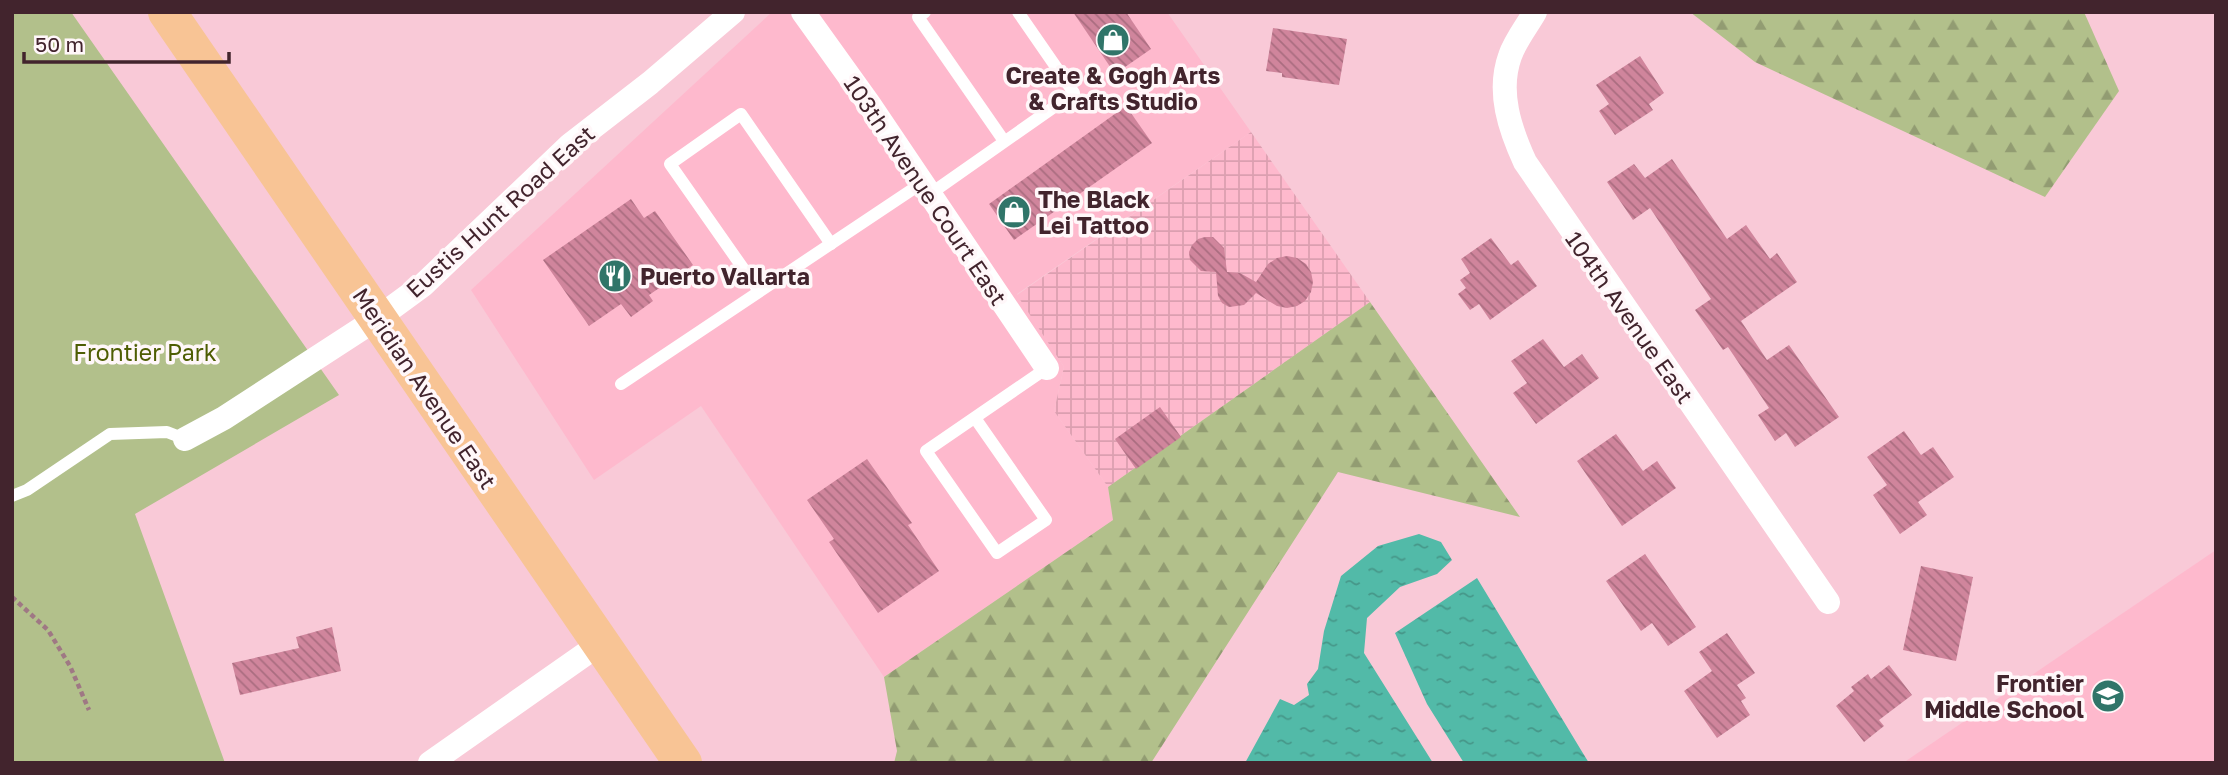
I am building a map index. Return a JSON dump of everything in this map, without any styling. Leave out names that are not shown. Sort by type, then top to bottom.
[{"type":"main road","name":"Meridian Avenue East","points":[[167,12],[683,763]]},
{"type":"street","name":"Eustis Hunt Road East","points":[[185,439],[223,418],[378,318],[423,285],[570,145],[650,83],[733,12]]},
{"type":"street","name":"103th Avenue Court East","points":[[803,12],[926,188],[1046,368]]},
{"type":"street","name":"104th Avenue East","points":[[1535,12],[1510,55],[1505,82],[1505,104],[1511,131],[1525,162],[1828,602]]},
{"type":"street","points":[[430,763],[601,643]]},
{"type":"lane","points":[[925,12],[918,16],[1004,141]]},
{"type":"lane","points":[[621,384],[831,244],[1004,141],[1074,93],[1018,12]]},
{"type":"lane","points":[[759,291],[670,164],[741,114],[831,244]]},
{"type":"lane","points":[[975,418],[1046,520],[997,553],[926,451],[1046,368]]},
{"type":"lane","points":[[12,496],[27,490],[110,434],[167,432],[185,439]]},
{"type":"path","points":[[12,597],[48,630],[70,666],[89,710]]},
{"type":"shaded area","points":[[772,12],[1167,12],[1251,132],[1017,294],[1064,367],[1054,411],[1108,487],[1113,520],[884,677],[701,406],[594,480],[471,290]]},
{"type":"shaded area","points":[[1251,132],[1370,302],[1108,487],[1054,411],[1064,367],[1017,295]]},
{"type":"shaded area","name":"Frontier Middle School","points":[[2216,550],[2216,763],[1903,763],[2098,630]]},
{"type":"green space","name":"Frontier Park","points":[[12,12],[71,12],[339,395],[135,514],[225,763],[12,763]]},
{"type":"green space","points":[[1690,12],[2084,12],[2119,91],[2045,197],[1755,62]]},
{"type":"green space","points":[[1370,302],[1520,517],[1338,472],[1151,763],[894,763],[897,751],[884,677],[1113,520],[1108,487]]},
{"type":"water","points":[[1419,534],[1441,542],[1452,560],[1437,574],[1400,587],[1367,618],[1364,653],[1433,763],[1245,763],[1280,699],[1294,705],[1309,695],[1307,684],[1318,669],[1324,631],[1341,576],[1378,546]]},
{"type":"water","points":[[1477,578],[1589,763],[1464,763],[1427,704],[1395,633]]},
{"type":"building","points":[[1073,12],[1126,12],[1151,49],[1115,74]]},
{"type":"building","points":[[1273,28],[1347,39],[1339,85],[1282,77],[1282,73],[1266,71]]},
{"type":"building","points":[[1640,56],[1664,93],[1649,104],[1653,110],[1615,135],[1599,111],[1609,104],[1596,85]]},
{"type":"building","points":[[1126,106],[1152,143],[1014,240],[989,204]]},
{"type":"building","points":[[1672,159],[1727,239],[1746,225],[1770,259],[1777,253],[1797,282],[1741,321],[1767,360],[1789,345],[1839,417],[1795,447],[1786,433],[1775,441],[1758,415],[1769,408],[1728,347],[1723,350],[1695,310],[1711,299],[1650,208],[1633,220],[1607,182],[1634,164],[1645,178]]},
{"type":"building","points":[[631,199],[644,218],[655,211],[693,265],[649,295],[653,301],[631,317],[621,304],[589,326],[543,260]]},
{"type":"building","points":[[1205,237],[1213,237],[1224,248],[1227,272],[1240,273],[1256,282],[1268,264],[1277,258],[1297,258],[1306,264],[1311,272],[1311,292],[1305,301],[1287,308],[1277,306],[1256,293],[1244,305],[1229,307],[1222,303],[1218,296],[1216,272],[1201,271],[1190,260],[1192,245]]},
{"type":"building","points":[[1491,238],[1511,265],[1518,260],[1537,286],[1490,320],[1479,304],[1470,310],[1458,294],[1466,288],[1460,280],[1470,273],[1461,259]]},
{"type":"building","points":[[1543,339],[1564,367],[1582,354],[1599,378],[1536,424],[1513,393],[1527,383],[1511,361]]},
{"type":"building","points":[[1160,407],[1181,437],[1136,469],[1115,439]]},
{"type":"building","points":[[1904,431],[1921,455],[1933,447],[1954,477],[1918,502],[1927,515],[1900,534],[1873,495],[1887,485],[1867,457]]},
{"type":"building","points":[[1616,434],[1643,471],[1657,461],[1676,488],[1622,526],[1577,461]]},
{"type":"building","points":[[867,459],[912,523],[908,525],[939,571],[878,613],[829,542],[834,539],[807,500]]},
{"type":"building","points":[[1645,554],[1696,627],[1668,646],[1652,623],[1641,631],[1606,581]]},
{"type":"building","points":[[1921,566],[1973,577],[1956,661],[1903,650]]},
{"type":"building","points":[[332,627],[341,671],[240,695],[232,663],[299,648],[296,637]]},
{"type":"building","points":[[1727,633],[1755,673],[1737,685],[1746,698],[1741,701],[1750,715],[1717,738],[1684,691],[1712,671],[1699,652]]},
{"type":"building","points":[[1889,665],[1912,695],[1879,720],[1884,726],[1864,742],[1836,706],[1854,691],[1851,687],[1868,674],[1871,679]]},
{"type":"place","name":"Create & Gogh Arts & Crafts Studio","points":[[1113,40]]},
{"type":"place","name":"The Black Lei Tattoo","points":[[1014,212]]},
{"type":"place","name":"Puerto Vallarta","points":[[615,276]]},
{"type":"place","name":"Frontier Middle School","points":[[2108,696]]}]
